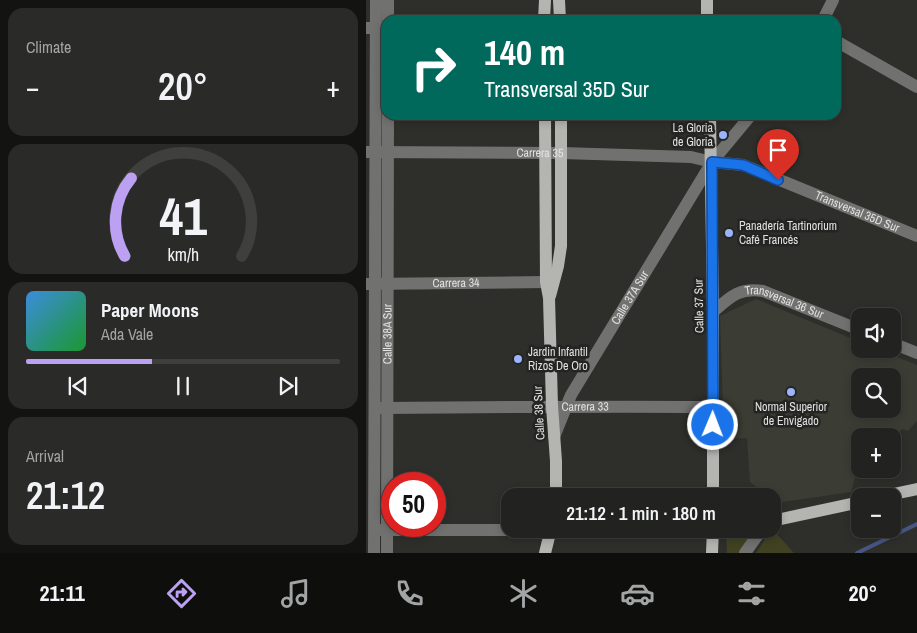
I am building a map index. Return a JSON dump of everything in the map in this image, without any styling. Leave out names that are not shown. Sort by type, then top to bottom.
[{"type":"main road","points":[[544,15],[545,0]]},
{"type":"main road","points":[[559,0],[560,15]]},
{"type":"main road","points":[[707,0],[707,15]]},
{"type":"main road","name":"Calle 38 Sur","points":[[545,120],[546,282],[549,298],[556,488]]},
{"type":"main road","name":"Calle 38 Sur","points":[[549,298],[558,266],[561,246],[561,120]]},
{"type":"main road","name":"Calle 37 Sur","points":[[710,120],[714,407],[712,488]]},
{"type":"main road","points":[[901,492],[917,489]]},
{"type":"main road","points":[[781,519],[851,504]]},
{"type":"main road","points":[[545,553],[549,538]]},
{"type":"main road","points":[[712,553],[714,538]]},
{"type":"street","name":"Calle 38A Sur","points":[[374,553],[370,530],[370,408],[376,284],[376,0]]},
{"type":"street","points":[[388,0],[388,15]]},
{"type":"street","points":[[826,15],[834,0]]},
{"type":"street","points":[[841,43],[917,87]]},
{"type":"street","name":"Calle 38A Sur","points":[[377,152],[387,120]]},
{"type":"street","name":"Calle 37A Sur","points":[[554,437],[566,405],[712,162],[747,120]]},
{"type":"street","name":"Carrera 35","points":[[377,152],[546,153],[691,157],[712,162]]},
{"type":"street","name":"Transversal 35D Sur","points":[[712,162],[743,165],[917,236]]},
{"type":"street","name":"Carrera 34","points":[[376,284],[546,282]]},
{"type":"street","name":"Calle 38A Sur","points":[[376,284],[387,408],[388,472]]},
{"type":"street","name":"Transversal 36 Sur","points":[[713,312],[737,293],[754,289],[851,326]]},
{"type":"street","points":[[901,347],[917,353]]},
{"type":"street","name":"Carrera 33","points":[[370,408],[566,405],[714,407]]},
{"type":"street","points":[[446,530],[501,530]]},
{"type":"street","name":"Calle 38A Sur","points":[[387,553],[388,537]]},
{"type":"street","points":[[745,553],[756,538]]},
{"type":"shaded area","name":"Normal Superior de Envigado","points":[[756,299],[851,338],[851,358],[900,358],[917,365],[917,421],[908,431],[901,430],[901,428],[851,428],[851,478],[855,478],[851,492],[781,502],[781,488],[758,488],[750,482],[747,438],[724,440],[720,316]]},
{"type":"green space","points":[[726,538],[754,538],[743,553],[727,553]]},
{"type":"green space","points":[[766,538],[780,538],[794,553],[756,553]]},
{"type":"waterway","points":[[857,553],[917,524]]},
{"type":"place","name":"La Gloria de Gloria","points":[[723,135]]},
{"type":"place","name":"Panadería Tartinorium Café Francés","points":[[729,233]]},
{"type":"place","name":"Jardin Infantil Rizos De Oro","points":[[518,359]]},
{"type":"place","name":"Normal Superior de Envigado","points":[[791,392]]},
{"type":"route","points":[[713,425],[712,162],[743,165],[778,180]]}]
